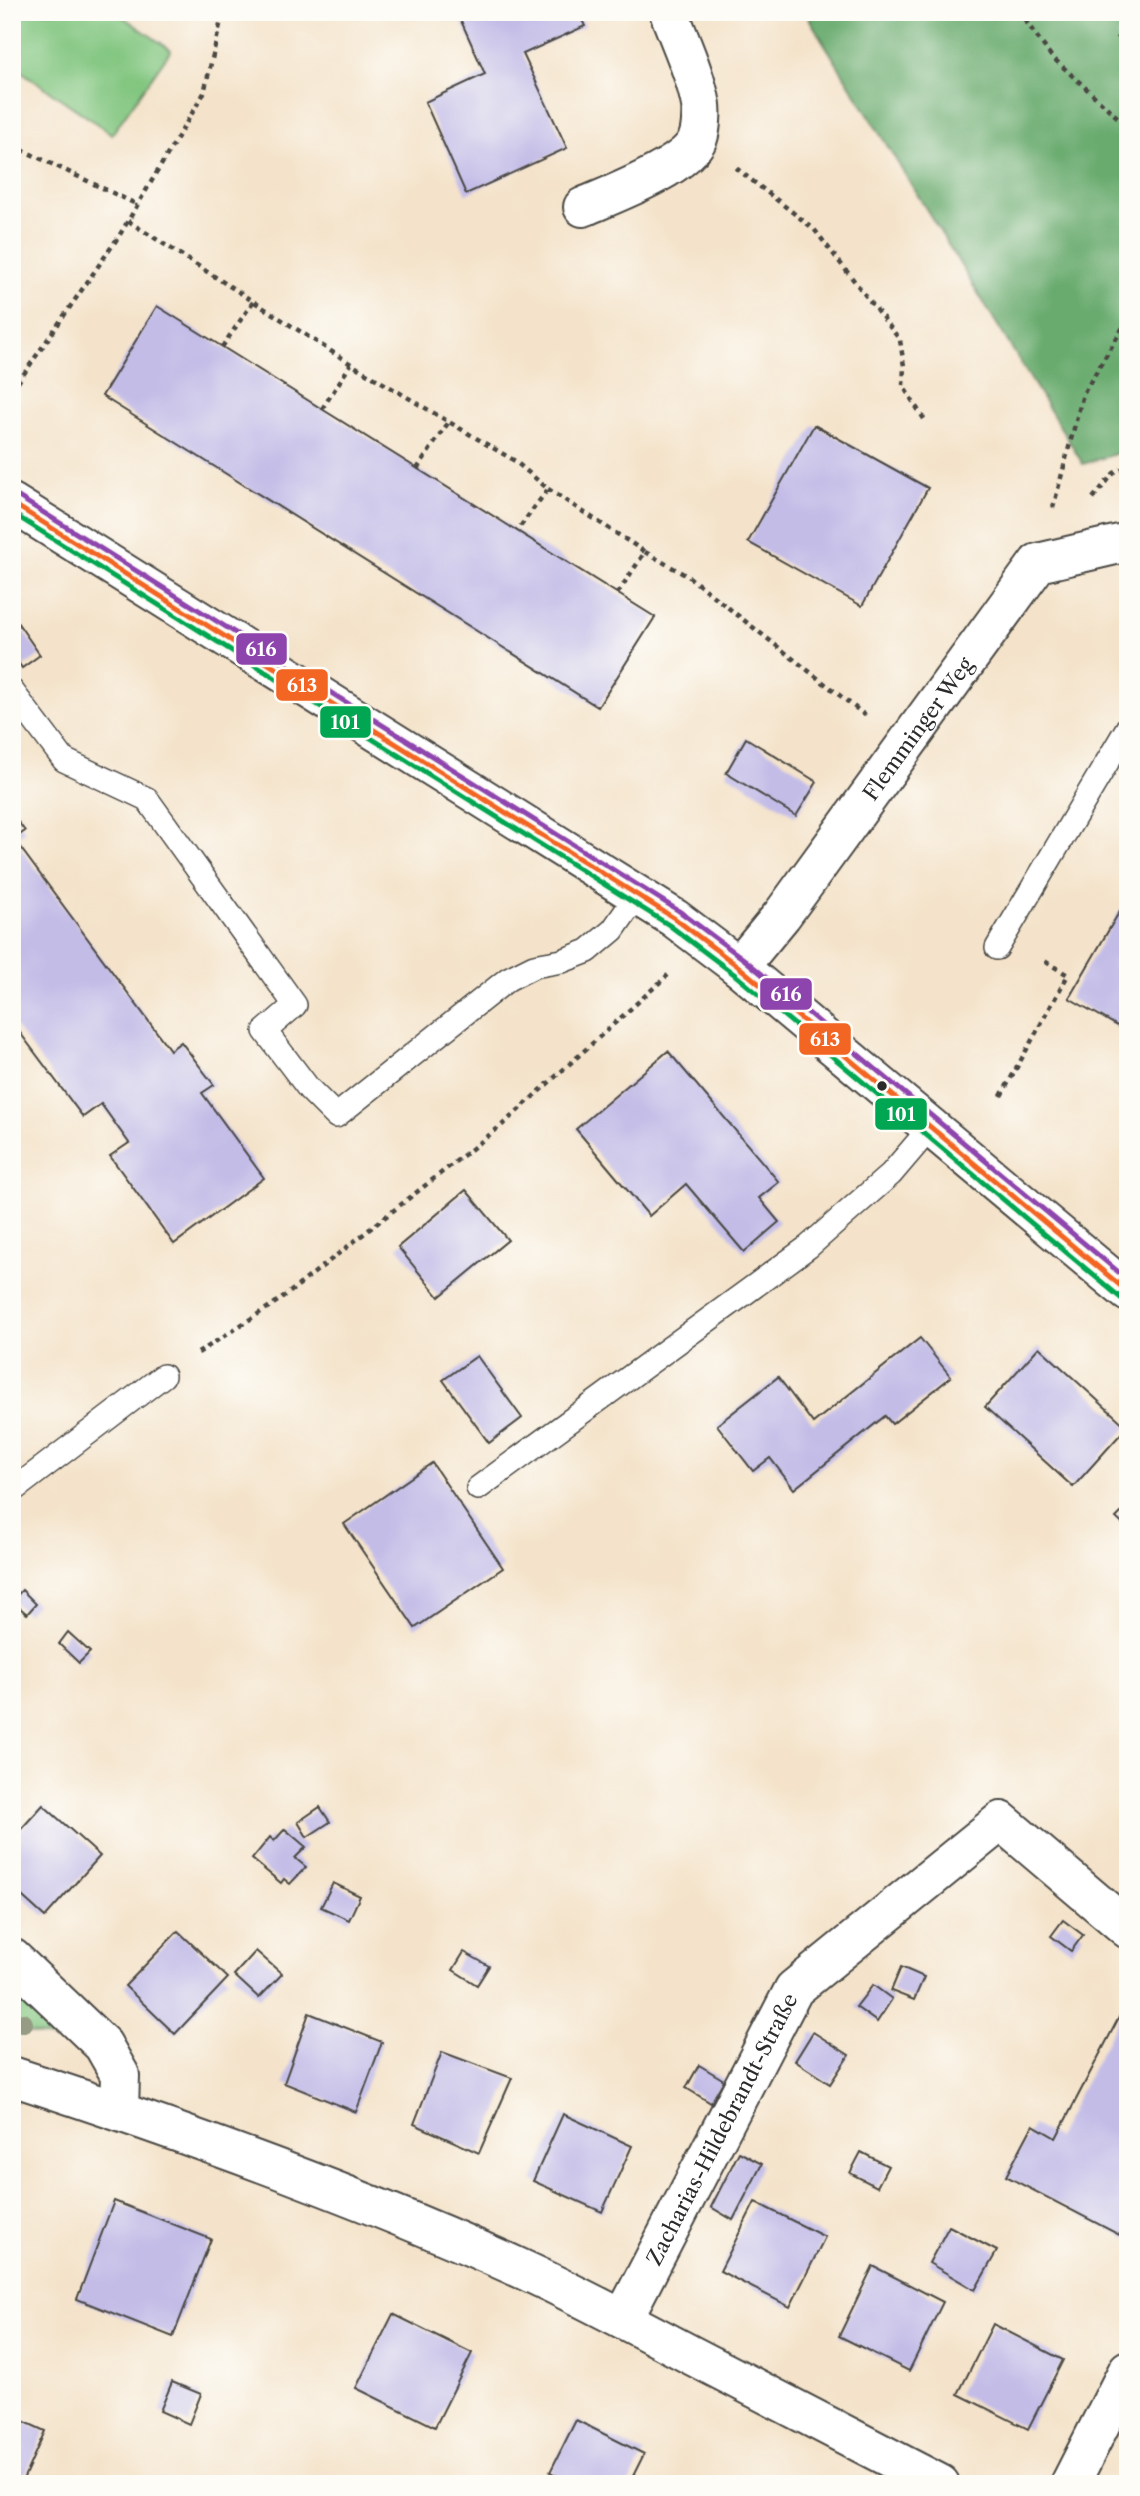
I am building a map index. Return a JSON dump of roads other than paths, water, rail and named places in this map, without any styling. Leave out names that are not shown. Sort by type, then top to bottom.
[{"type":"street","points":[[583,207],[652,177],[687,153],[698,138],[701,108],[693,77],[669,12]]},
{"type":"street","points":[[12,503],[638,894],[706,942],[1128,1292]]},
{"type":"street","name":"Flemminger Weg","points":[[738,967],[782,915],[1038,563],[1128,542]]},
{"type":"street","name":"Zacharias-Hildebrandt-Straße","points":[[623,2319],[794,1989],[1000,1821],[1128,1929]]},
{"type":"street","points":[[12,1958],[103,2045],[120,2075],[119,2111]]},
{"type":"street","points":[[12,2076],[119,2111],[312,2181],[429,2228],[623,2319],[940,2484]]},
{"type":"street","points":[[1070,2484],[1128,2370]]},
{"type":"lane","points":[[12,691],[64,760],[147,799],[295,1005],[265,1031],[309,1089],[336,1116],[508,979],[534,966],[562,961],[588,951],[613,930],[638,894]]},
{"type":"lane","points":[[1000,943],[1128,727]]},
{"type":"lane","points":[[478,1488],[808,1247],[891,1174],[930,1127]]},
{"type":"lane","points":[[12,1491],[163,1376]]}]
